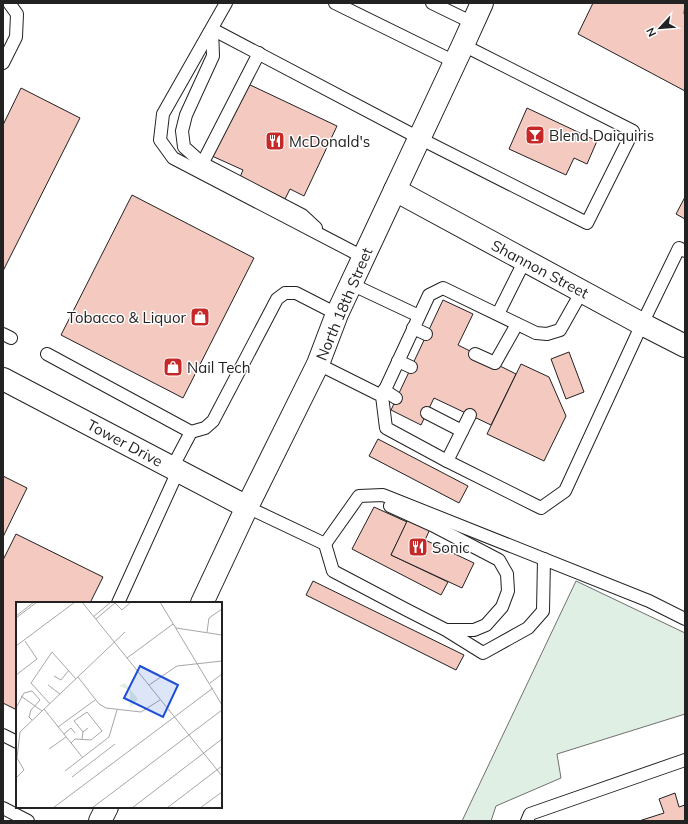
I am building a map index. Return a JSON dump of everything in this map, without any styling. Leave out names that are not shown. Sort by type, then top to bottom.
[{"type":"main road","name":"North 18th Street","points":[[202,602],[247,507],[318,364],[337,314],[482,3]]},
{"type":"main road","name":"Shannon Street","points":[[395,190],[642,324],[683,341]]},
{"type":"main road","name":"Tower Drive","points":[[3,379],[247,507]]},
{"type":"lane","points":[[3,63],[16,37],[17,14],[9,3]]},
{"type":"lane","points":[[226,3],[163,114],[160,140],[173,158],[200,167],[363,257]]},
{"type":"lane","points":[[212,29],[419,138],[587,223],[633,131],[459,54],[335,3]]},
{"type":"lane","points":[[432,3],[472,24]]},
{"type":"lane","points":[[200,167],[199,162],[184,147],[182,132],[186,115],[213,56],[212,29]]},
{"type":"lane","points":[[200,167],[259,53]]},
{"type":"lane","points":[[582,291],[560,330],[548,334],[536,333],[443,288],[429,295],[383,393],[386,428],[447,461],[541,508],[565,491],[642,324],[679,248],[685,251]]},
{"type":"lane","points":[[498,314],[525,260]]},
{"type":"lane","points":[[351,284],[419,316]]},
{"type":"lane","points":[[48,354],[191,432],[205,428],[213,421],[276,299],[285,293],[296,293],[337,314]]},
{"type":"lane","points":[[476,354],[495,363],[517,324]]},
{"type":"lane","points":[[413,328],[426,334]]},
{"type":"lane","points":[[398,361],[411,367]]},
{"type":"lane","points":[[318,364],[396,398]]},
{"type":"lane","points":[[427,413],[462,431]]},
{"type":"lane","points":[[447,461],[470,415]]},
{"type":"lane","points":[[118,602],[191,432]]},
{"type":"lane","points":[[325,544],[359,496],[383,495],[649,601],[685,619]]},
{"type":"lane","points":[[368,496],[432,525],[499,560],[507,574],[508,590],[502,607],[486,625],[474,630],[446,630]]},
{"type":"lane","points":[[247,507],[325,544],[333,571],[446,630],[483,653],[528,628],[543,611],[544,559]]},
{"type":"lane","points":[[3,735],[16,742]]},
{"type":"lane","points":[[527,821],[530,814],[685,760]]},
{"type":"lane","points":[[3,808],[28,821]]},
{"type":"green space","points":[[576,581],[685,633],[685,714],[557,754],[561,778],[496,806],[491,821],[462,821]]},
{"type":"building","points":[[593,3],[685,3],[685,91],[578,34]]},
{"type":"building","name":"McDonald's","points":[[246,83],[337,126],[304,196],[290,189],[285,199],[240,177],[243,170],[212,156]]},
{"type":"building","points":[[21,88],[80,118],[3,271],[3,125]]},
{"type":"building","points":[[527,108],[597,141],[587,164],[574,158],[566,175],[509,149]]},
{"type":"building","points":[[132,195],[254,258],[183,398],[61,335]]},
{"type":"building","points":[[685,197],[685,219],[676,214]]},
{"type":"building","points":[[443,300],[473,314],[458,345],[516,374],[491,425],[434,398],[421,425],[391,410]]},
{"type":"building","points":[[569,352],[584,392],[566,399],[551,359]]},
{"type":"building","points":[[521,364],[549,377],[566,416],[544,461],[487,434]]},
{"type":"building","points":[[378,439],[468,486],[459,503],[369,456]]},
{"type":"building","points":[[3,476],[27,488],[3,537]]},
{"type":"building","points":[[374,507],[407,522],[391,555],[448,582],[441,595],[352,549]]},
{"type":"building","name":"Sonic","points":[[409,517],[431,527],[425,540],[474,563],[462,588],[391,555]]},
{"type":"building","points":[[16,534],[103,577],[90,602],[16,602],[16,710],[3,703],[3,560]]},
{"type":"building","points":[[313,581],[464,655],[456,670],[306,595]]},
{"type":"building","points":[[675,793],[679,807],[685,805],[685,821],[639,821],[664,813],[659,799]]},
{"type":"place","name":"Blend Daiquiris","points":[[535,135]]},
{"type":"place","name":"McDonald's","points":[[275,141]]},
{"type":"place","name":"Tobacco & Liquor","points":[[200,317]]},
{"type":"place","name":"Nail Tech","points":[[173,367]]},
{"type":"place","name":"Sonic","points":[[418,547]]}]
